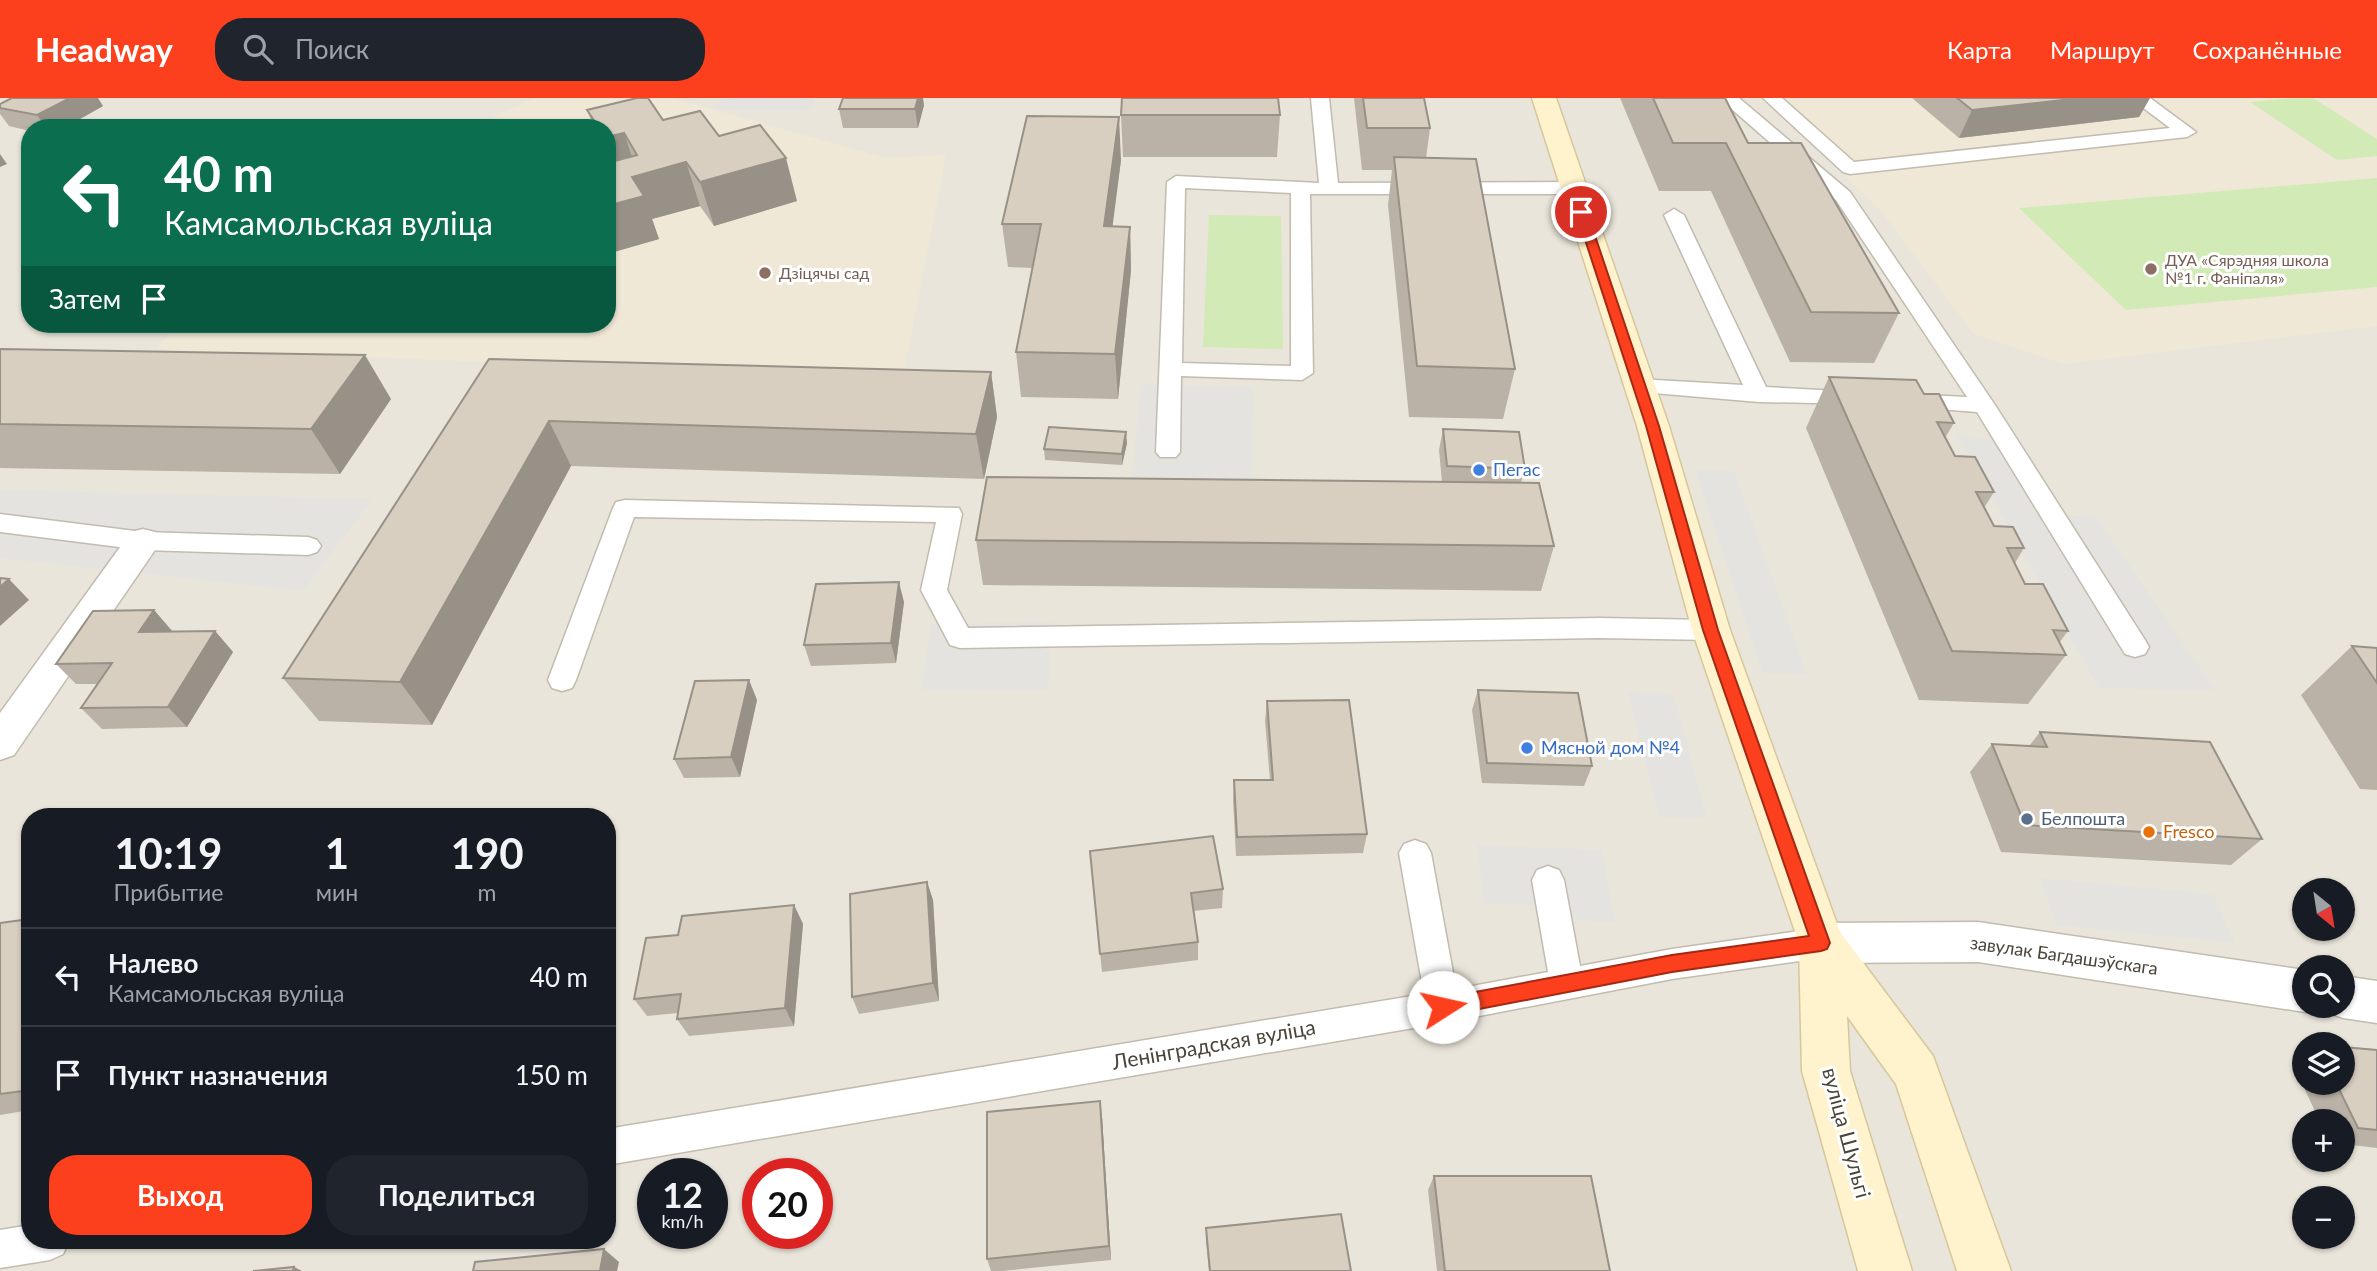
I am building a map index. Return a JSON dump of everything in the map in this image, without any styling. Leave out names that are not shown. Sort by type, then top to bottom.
[{"type":"main road","points":[[1544,98],[1653,426],[1711,630],[1821,943],[1916,1072],[1984,1271]]},
{"type":"main road","name":"вуліца Шульгі","points":[[1821,943],[1826,1071],[1885,1271]]},
{"type":"street","points":[[0,744],[142,541]]},
{"type":"street","name":"завулак Багдашэўскага","points":[[1821,943],[1978,942],[2292,989]]},
{"type":"street","points":[[2355,999],[2377,1002]]},
{"type":"lane","points":[[1320,98],[1329,189]]},
{"type":"lane","points":[[1728,98],[1843,196],[1984,405],[2134,647]]},
{"type":"lane","points":[[1772,98],[1850,168],[2187,132],[2139,98]]},
{"type":"lane","points":[[1168,452],[1176,182],[1329,189],[1573,188]]},
{"type":"lane","points":[[1170,369],[1302,373],[1300,187]]},
{"type":"lane","points":[[1674,215],[1759,395]]},
{"type":"lane","points":[[1638,386],[1759,395],[1984,405]]},
{"type":"lane","points":[[562,680],[625,508],[950,514],[934,590],[960,638],[1599,628],[1711,630]]},
{"type":"lane","points":[[0,523],[142,541],[308,546]]},
{"type":"lane","points":[[1415,852],[1443,1007]]},
{"type":"lane","points":[[1548,880],[1567,985]]},
{"type":"lane","name":"Ленінградская вуліца","points":[[616,1145],[1443,1007],[1672,964],[1821,943]]},
{"type":"lane","points":[[0,1249],[21,1246]]},
{"type":"shaded area","points":[[0,98],[2377,98],[2377,1271],[0,1271]]},
{"type":"shaded area","name":"Дзіцячы сад","points":[[535,98],[672,98],[886,158],[946,155],[903,378],[156,349],[169,333],[616,333],[616,119],[488,119]]},
{"type":"shaded area","points":[[722,98],[816,98],[809,111],[715,109]]},
{"type":"shaded area","name":"ДУА «Сярэдняя школа №1 г. Фаніпаля»","points":[[1757,98],[2377,98],[2377,326],[2063,364],[1974,334],[1881,211],[1791,123]]},
{"type":"shaded area","points":[[1141,384],[1253,387],[1252,497],[1130,494]]},
{"type":"shaded area","points":[[1955,434],[2008,443],[2054,517],[2095,515],[2216,691],[2099,688]]},
{"type":"shaded area","points":[[1695,470],[1734,471],[1807,674],[1763,673]]},
{"type":"shaded area","points":[[0,490],[373,499],[303,591],[0,558]]},
{"type":"shaded area","points":[[1052,622],[1048,690],[921,691],[931,624]]},
{"type":"shaded area","points":[[1628,692],[1673,693],[1707,818],[1659,817]]},
{"type":"shaded area","points":[[1477,845],[1602,850],[1615,922],[1570,920],[1577,966],[1544,964],[1535,905],[1484,903]]},
{"type":"shaded area","points":[[2040,878],[2213,894],[2235,943],[2056,925]]},
{"type":"green space","points":[[2313,98],[2377,139],[2377,156],[2337,160],[2250,102]]},
{"type":"green space","points":[[2377,178],[2377,287],[2126,310],[2019,208]]},
{"type":"green space","points":[[1209,215],[1281,216],[1283,349],[1203,347]]},
{"type":"building","points":[[12,98],[70,98],[37,115],[0,108],[0,104]]},
{"type":"building","points":[[637,98],[648,98],[663,120],[700,111],[719,136],[760,125],[786,158],[700,182],[686,162],[632,177],[644,196],[616,204],[616,161],[637,155],[624,133],[616,135],[616,119],[593,119],[587,110]]},
{"type":"building","points":[[843,98],[918,98],[915,109],[839,109]]},
{"type":"building","points":[[1122,98],[1278,98],[1280,115],[1121,115]]},
{"type":"building","points":[[1363,98],[1424,98],[1430,128],[1367,128]]},
{"type":"building","points":[[1653,98],[1725,98],[1748,143],[1801,143],[1899,313],[1811,312],[1726,143],[1673,143]]},
{"type":"building","points":[[1957,98],[2081,98],[1972,110]]},
{"type":"building","points":[[1027,116],[1119,117],[1104,226],[1130,227],[1115,354],[1016,352],[1041,224],[1002,224]]},
{"type":"building","points":[[1394,157],[1476,159],[1515,369],[1417,366]]},
{"type":"building","points":[[0,349],[365,355],[311,429],[0,424]]},
{"type":"building","points":[[489,359],[991,372],[976,434],[549,421],[400,682],[283,678]]},
{"type":"building","points":[[1829,377],[1916,380],[1924,394],[1939,394],[1954,423],[1937,422],[1955,456],[1975,457],[1994,492],[1976,492],[1994,526],[2013,527],[2024,548],[2007,548],[2025,584],[2043,584],[2068,631],[2053,630],[2066,655],[1952,651]]},
{"type":"building","points":[[1049,427],[1126,432],[1122,454],[1044,449]]},
{"type":"building","points":[[1443,429],[1519,432],[1525,469],[1447,466]]},
{"type":"building","points":[[987,477],[1539,483],[1554,546],[976,540]]},
{"type":"building","points":[[0,578],[9,579],[0,587]]},
{"type":"building","points":[[899,582],[891,643],[804,645],[816,584]]},
{"type":"building","points":[[154,610],[139,632],[215,631],[168,707],[81,708],[112,663],[56,664],[93,611]]},
{"type":"building","points":[[2352,646],[2377,648],[2377,683]]},
{"type":"building","points":[[749,680],[731,757],[674,759],[695,681]]},
{"type":"building","name":"Мясной дом №4","points":[[1478,690],[1578,693],[1592,766],[1487,763]]},
{"type":"building","points":[[1349,700],[1367,834],[1237,837],[1234,780],[1273,780],[1267,701]]},
{"type":"building","points":[[2040,732],[2210,742],[2262,839],[2025,825],[1992,744],[2047,747]]},
{"type":"building","points":[[1213,836],[1223,889],[1191,893],[1198,942],[1100,954],[1090,851]]},
{"type":"building","points":[[927,882],[933,983],[852,997],[850,894]]},
{"type":"building","points":[[794,905],[785,1008],[677,1019],[681,994],[634,999],[646,938],[678,935],[682,916]]},
{"type":"building","points":[[21,920],[21,1091],[0,1094],[0,923]]},
{"type":"building","points":[[2355,1048],[2377,1050],[2377,1130],[2358,1128],[2355,1109],[2349,1109],[2342,1095],[2355,1095]]},
{"type":"building","points":[[1100,1101],[1109,1246],[987,1259],[987,1112]]},
{"type":"building","points":[[1434,1176],[1591,1176],[1610,1271],[1445,1271]]},
{"type":"building","points":[[1341,1214],[1351,1271],[1210,1271],[1206,1228]]},
{"type":"building","points":[[604,1249],[600,1271],[473,1271],[475,1262]]},
{"type":"building","points":[[294,1267],[293,1271],[253,1271]]},
{"type":"place","name":"ДУА «Сярэдняя школа №1 г. Фаніпаля»","points":[[2151,269]]},
{"type":"place","name":"Дзіцячы сад","points":[[765,273]]},
{"type":"place","name":"Пегас","points":[[1479,470]]},
{"type":"place","name":"Мясной дом №4","points":[[1527,748]]},
{"type":"place","name":"Белпошта","points":[[2027,819]]},
{"type":"place","name":"Fresco","points":[[2149,832]]},
{"type":"route","points":[[1443,1007],[1672,964],[1821,943],[1711,630],[1653,426],[1581,212]]}]
